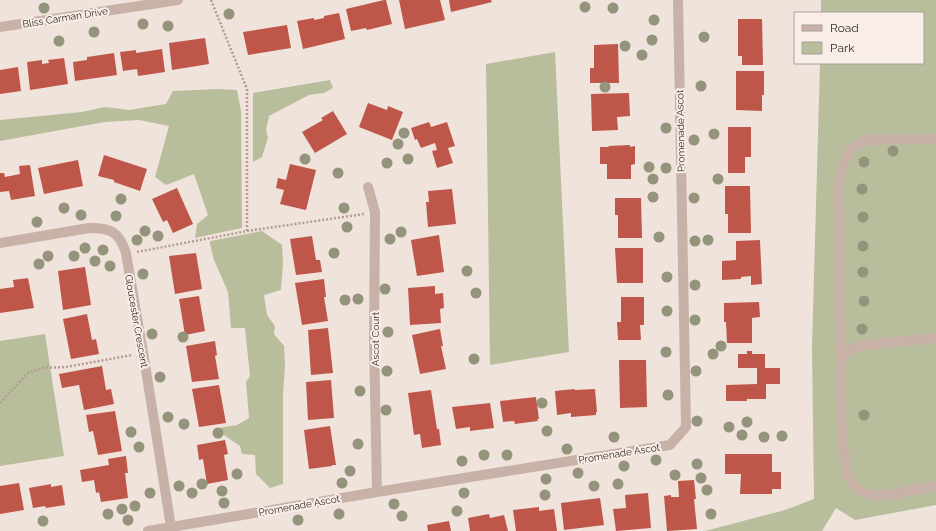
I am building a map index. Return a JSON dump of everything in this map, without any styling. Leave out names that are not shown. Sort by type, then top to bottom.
[{"type":"street","name":"Bliss Carman Drive","points":[[0,27],[178,0]]},
{"type":"street","name":"Promenade Ascot","points":[[148,531],[172,529],[377,492],[670,445],[686,427],[678,0]]},
{"type":"street","points":[[936,139],[866,140],[851,149],[844,162],[840,181],[840,361],[842,438],[847,475],[855,487],[863,493],[875,496],[936,486]]},
{"type":"street","name":"Ascot Court","points":[[368,187],[374,212],[374,340],[377,492]]},
{"type":"street","name":"Gloucester Crescent","points":[[0,243],[90,228],[100,228],[115,233],[121,239],[126,253],[172,529]]},
{"type":"street","points":[[840,332],[844,340],[849,344],[857,346]]},
{"type":"street","points":[[840,361],[848,350],[857,346],[936,338]]},
{"type":"path","points":[[211,0],[247,89],[247,231]]},
{"type":"path","points":[[126,253],[145,251],[247,231],[374,212]]},
{"type":"path","points":[[0,403],[28,373],[42,368],[66,367],[132,355]]},
{"type":"green space","points":[[821,0],[936,0],[936,505],[855,520],[836,508],[822,531],[705,531],[785,510],[814,499],[812,347],[820,64],[924,64],[924,12],[821,12]]},
{"type":"green space","points":[[555,52],[569,352],[490,365],[486,64]]},
{"type":"green space","points":[[330,80],[333,88],[324,93],[309,95],[269,116],[266,130],[268,138],[262,157],[253,162],[253,93]]},
{"type":"green space","points":[[218,89],[237,90],[241,111],[242,228],[195,238],[197,224],[208,215],[194,174],[166,185],[155,177],[169,126],[139,120],[105,122],[0,141],[0,120],[82,112],[105,107],[129,110],[166,104],[173,91]]},
{"type":"green space","points":[[262,231],[282,245],[283,263],[281,290],[264,295],[267,315],[275,326],[274,334],[284,346],[285,364],[283,396],[283,484],[270,488],[256,474],[255,455],[242,454],[240,446],[221,433],[219,428],[237,425],[249,418],[246,382],[250,376],[245,328],[231,328],[228,292],[214,260],[210,244],[210,241]]},
{"type":"green space","points":[[45,334],[64,456],[0,466],[0,341]]},
{"type":"building","points":[[386,0],[392,24],[367,30],[366,28],[351,31],[346,9]]},
{"type":"building","points":[[399,0],[440,0],[445,20],[405,29]]},
{"type":"building","points":[[449,0],[491,0],[492,2],[451,12]]},
{"type":"building","points":[[339,13],[345,39],[303,49],[297,21],[314,18],[314,20]]},
{"type":"building","points":[[738,19],[762,19],[763,65],[742,65],[742,56],[738,56]]},
{"type":"building","points":[[287,25],[291,48],[248,55],[243,32]]},
{"type":"building","points":[[205,38],[209,64],[172,70],[169,43]]},
{"type":"building","points":[[618,44],[619,83],[590,83],[590,68],[594,68],[594,45]]},
{"type":"building","points":[[162,49],[165,72],[138,76],[137,69],[123,71],[120,52],[136,50],[136,53]]},
{"type":"building","points":[[114,53],[117,75],[75,81],[73,62],[87,60],[87,57]]},
{"type":"building","points":[[64,58],[68,84],[30,90],[27,62],[42,60],[42,64],[49,63],[48,60]]},
{"type":"building","points":[[18,67],[21,91],[0,94],[0,70]]},
{"type":"building","points":[[736,71],[764,71],[762,111],[736,110]]},
{"type":"building","points":[[629,93],[630,116],[617,117],[618,130],[592,131],[591,94]]},
{"type":"building","points":[[368,103],[387,110],[388,106],[403,112],[392,140],[359,127]]},
{"type":"building","points":[[333,111],[347,134],[315,153],[302,132],[323,120],[321,118]]},
{"type":"building","points":[[429,122],[431,127],[447,122],[455,146],[448,148],[453,163],[437,168],[432,151],[437,150],[435,143],[421,148],[417,139],[415,140],[411,128]]},
{"type":"building","points":[[728,127],[751,127],[751,157],[745,157],[745,173],[728,173]]},
{"type":"building","points":[[630,145],[630,147],[635,146],[635,164],[631,165],[631,179],[607,179],[607,164],[600,164],[600,147]]},
{"type":"building","points":[[104,155],[147,169],[140,191],[114,182],[114,180],[98,176]]},
{"type":"building","points":[[78,160],[83,186],[44,194],[38,168]]},
{"type":"building","points":[[290,164],[316,170],[306,210],[280,204],[284,190],[276,188],[278,178],[286,180]]},
{"type":"building","points":[[30,165],[35,196],[11,200],[9,191],[0,192],[0,173],[4,173],[5,177],[20,174],[19,166]]},
{"type":"building","points":[[725,186],[750,186],[751,233],[728,233],[728,214],[725,214]]},
{"type":"building","points":[[177,188],[193,224],[173,233],[167,220],[163,222],[152,199]]},
{"type":"building","points":[[452,189],[456,224],[428,227],[426,202],[429,202],[428,191]]},
{"type":"building","points":[[615,198],[641,198],[642,238],[618,238],[618,215],[615,215]]},
{"type":"building","points":[[439,235],[444,272],[417,276],[411,240]]},
{"type":"building","points":[[312,236],[316,260],[320,260],[322,272],[296,275],[290,239]]},
{"type":"building","points":[[760,240],[762,284],[751,285],[751,276],[741,277],[741,279],[722,280],[722,261],[736,260],[736,241]]},
{"type":"building","points":[[615,248],[643,248],[643,283],[617,283]]},
{"type":"building","points":[[196,253],[202,289],[175,294],[169,256]]},
{"type":"building","points":[[85,267],[91,305],[63,310],[58,271]]},
{"type":"building","points":[[28,278],[34,308],[0,313],[0,289],[14,287],[13,280]]},
{"type":"building","points":[[324,279],[326,297],[324,297],[328,321],[302,325],[295,283]]},
{"type":"building","points":[[435,286],[435,294],[443,293],[444,308],[440,309],[441,323],[410,325],[408,288]]},
{"type":"building","points":[[199,296],[205,331],[185,335],[179,299]]},
{"type":"building","points":[[621,297],[644,297],[644,325],[640,325],[641,340],[618,340],[617,322],[621,322]]},
{"type":"building","points":[[759,302],[760,317],[752,318],[752,343],[727,343],[726,322],[724,322],[724,303]]},
{"type":"building","points":[[87,314],[92,340],[96,339],[99,354],[71,359],[63,319]]},
{"type":"building","points":[[328,328],[333,373],[311,375],[308,330]]},
{"type":"building","points":[[440,329],[443,346],[441,346],[446,369],[420,374],[412,335]]},
{"type":"building","points":[[215,341],[217,355],[215,356],[219,379],[192,382],[186,346]]},
{"type":"building","points":[[747,351],[752,351],[752,354],[765,354],[765,368],[780,368],[780,384],[766,384],[766,399],[726,401],[726,385],[757,384],[757,368],[738,368],[738,354],[747,354]]},
{"type":"building","points":[[619,360],[646,360],[647,407],[620,408]]},
{"type":"building","points":[[102,366],[106,390],[111,389],[114,404],[84,410],[79,385],[62,388],[59,374]]},
{"type":"building","points":[[331,380],[334,418],[308,420],[306,382]]},
{"type":"building","points":[[219,385],[226,423],[199,427],[192,389]]},
{"type":"building","points":[[595,389],[596,415],[571,417],[571,413],[557,415],[555,391]]},
{"type":"building","points":[[431,390],[441,445],[422,448],[420,434],[414,435],[408,393]]},
{"type":"building","points":[[536,397],[538,421],[515,424],[514,421],[503,422],[500,401]]},
{"type":"building","points":[[490,403],[494,428],[470,431],[470,427],[456,429],[452,407]]},
{"type":"building","points":[[115,411],[122,451],[98,455],[93,431],[89,432],[86,415]]},
{"type":"building","points":[[330,426],[336,465],[309,469],[304,430]]},
{"type":"building","points":[[225,440],[228,454],[224,455],[228,480],[207,484],[203,459],[199,460],[197,445]]},
{"type":"building","points":[[725,454],[772,454],[772,472],[781,472],[781,489],[772,489],[772,494],[740,494],[741,474],[725,474]]},
{"type":"building","points":[[126,456],[128,473],[125,473],[128,498],[101,502],[99,492],[96,493],[94,480],[82,482],[80,470],[109,465],[108,459]]},
{"type":"building","points":[[694,480],[697,529],[667,531],[664,496],[671,495],[671,497],[679,497],[678,481]]},
{"type":"building","points":[[19,483],[24,510],[0,514],[0,486]]},
{"type":"building","points":[[51,484],[51,487],[62,485],[65,505],[46,508],[45,506],[33,508],[29,488]]},
{"type":"building","points":[[648,493],[651,528],[616,531],[613,509],[626,508],[625,495]]},
{"type":"building","points":[[600,498],[604,525],[564,530],[561,503]]},
{"type":"building","points":[[539,507],[539,511],[554,509],[557,531],[516,531],[513,510]]},
{"type":"building","points":[[489,514],[490,518],[504,515],[508,531],[470,531],[468,518]]},
{"type":"building","points":[[449,521],[451,531],[428,531],[427,525]]}]
